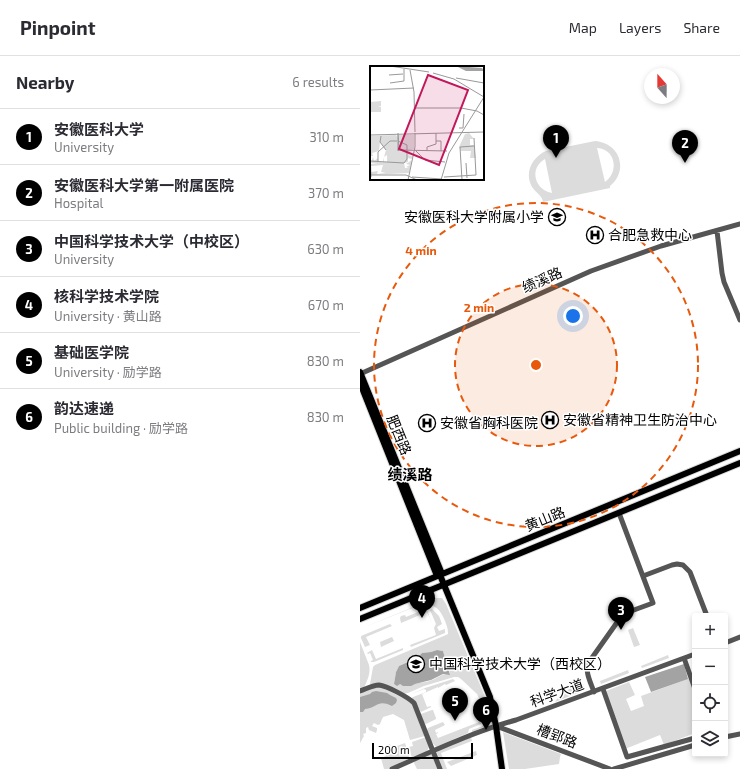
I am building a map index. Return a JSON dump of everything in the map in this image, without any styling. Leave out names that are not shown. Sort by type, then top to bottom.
[{"type":"main road","name":"肥西路","points":[[360,373],[489,694],[496,726],[502,769]]},
{"type":"main road","name":"肥西路","points":[[360,383],[440,575]]},
{"type":"main road","name":"黄山路","points":[[360,608],[740,451]]},
{"type":"main road","name":"黄山路","points":[[360,619],[740,463]]},
{"type":"street","name":"绩溪路","points":[[360,373],[591,271],[661,246],[740,224]]},
{"type":"street","points":[[717,231],[724,282],[740,320]]},
{"type":"street","points":[[594,692],[587,670],[587,665],[623,614],[653,603],[619,513]]},
{"type":"street","points":[[643,576],[672,565],[683,565],[690,572],[705,613]]},
{"type":"street","points":[[728,642],[740,637]]},
{"type":"street","name":"科学大道","points":[[392,769],[471,735],[516,720],[537,710],[603,689],[692,655]]},
{"type":"street","points":[[684,658],[694,685]]},
{"type":"street","points":[[360,691],[380,685],[410,699],[414,703],[440,769]]},
{"type":"street","points":[[603,689],[627,757],[692,739]]},
{"type":"street","name":"槽郢路","points":[[496,726],[610,769]]},
{"type":"street","points":[[728,736],[740,734]]},
{"type":"street","points":[[614,769],[692,746]]},
{"type":"shaded area","points":[[595,141],[604,143],[616,152],[619,158],[619,172],[616,180],[610,188],[543,202],[532,187],[529,171],[533,161],[546,151]],"holes":[[[597,148],[603,149],[612,157],[614,167],[612,173],[605,182]],[[545,159],[552,193],[541,188],[536,178],[535,173],[537,168]]]},
{"type":"shaded area","points":[[435,598],[442,598],[446,604],[486,699],[488,718],[485,726],[472,732],[472,730],[483,726],[482,705],[477,694],[458,677],[424,686],[403,694],[370,684],[373,667],[375,665],[448,634],[445,621],[441,613],[434,606],[422,604],[360,629]],"holes":[[[437,650],[443,651],[450,674],[442,675],[429,681],[405,686],[394,684],[396,672],[399,666],[422,653]]]},
{"type":"shaded area","points":[[424,607],[426,608],[432,623],[427,612],[401,623],[401,616],[405,615],[406,617],[418,612],[418,610]]},
{"type":"shaded area","points":[[432,609],[439,616],[442,624],[437,627],[439,631],[445,629],[445,633],[411,647],[410,645],[436,635],[434,628],[436,624],[430,610]]},
{"type":"shaded area","points":[[390,624],[392,626],[366,637],[370,645],[365,647],[361,636]]},
{"type":"shaded area","points":[[633,628],[640,645],[634,647],[628,630]]},
{"type":"shaded area","points":[[392,637],[394,641],[381,647],[380,642]]},
{"type":"shaded area","points":[[360,642],[369,665],[369,671],[364,688],[360,690]]},
{"type":"shaded area","points":[[403,648],[403,650],[374,662],[371,662],[373,660],[370,653],[367,653],[372,650],[376,659]]},
{"type":"shaded area","points":[[437,650],[443,651],[450,675],[443,674],[431,680],[411,686],[403,686],[400,684],[397,686],[394,684],[396,672],[399,666],[422,653]]},
{"type":"shaded area","points":[[668,655],[669,658],[642,668],[641,666]]},
{"type":"shaded area","points":[[684,664],[688,679],[651,692],[645,677]]},
{"type":"shaded area","points":[[628,670],[629,673],[601,684],[600,681]]},
{"type":"shaded area","points":[[692,677],[692,734],[664,745],[660,735],[625,749],[606,691],[629,682],[635,695],[626,699],[631,711],[644,706],[641,696]]},
{"type":"shaded area","points":[[453,679],[455,681],[422,694],[427,707],[431,707],[421,712],[412,698],[426,692],[426,690],[424,689],[409,695],[425,688]]},
{"type":"shaded area","points":[[583,684],[585,690],[555,702],[562,692]]},
{"type":"shaded area","points":[[374,687],[381,687],[411,702],[425,736],[410,740],[404,720],[393,714],[383,717],[378,725],[374,723],[372,726],[377,728],[376,733],[369,730],[368,727],[366,728],[366,733],[363,734],[364,736],[360,743],[360,693]]},
{"type":"shaded area","points":[[376,691],[387,693],[396,698],[396,703],[392,706],[383,703],[360,712],[360,697]]},
{"type":"shaded area","points":[[476,704],[480,704],[481,724],[469,729],[468,733],[436,747],[431,741],[427,730],[428,728],[443,722],[445,725],[435,730],[436,733],[438,732],[436,734],[438,738],[479,722],[473,706],[477,705]]},
{"type":"shaded area","points":[[432,710],[436,719],[426,724],[424,723],[421,714]]},
{"type":"shaded area","points":[[503,732],[561,754],[559,764],[525,769],[509,769]]},
{"type":"shaded area","points":[[426,737],[429,747],[427,751],[412,758],[409,747],[413,746],[412,742]]},
{"type":"shaded area","points":[[471,737],[472,741],[441,753],[447,769],[442,769],[436,753],[439,750]]},
{"type":"shaded area","points":[[405,743],[409,756],[408,759],[388,769],[384,769],[381,758],[386,756],[384,751],[386,751],[385,749],[388,745],[390,744],[391,747],[396,747]]},
{"type":"shaded area","points":[[476,751],[477,755],[451,766],[447,762]]},
{"type":"shaded area","points":[[431,754],[438,769],[417,769],[414,763],[415,760]]},
{"type":"place","name":"安徽医科大学","points":[[556,158]]},
{"type":"place","name":"安徽医科大学第一附属医院","points":[[685,163]]},
{"type":"place","name":"安徽医科大学附属小学","points":[[557,217]]},
{"type":"place","name":"合肥急救中心","points":[[595,235]]},
{"type":"place","name":"安徽省精神卫生防治中心","points":[[550,420]]},
{"type":"place","name":"安徽省胸科医院","points":[[427,423]]},
{"type":"place","name":"核科学技术学院","points":[[422,618]]},
{"type":"place","name":"中国科学技术大学（中校区）","points":[[621,630]]},
{"type":"place","name":"中国科学技术大学（西校区）","points":[[416,664]]},
{"type":"place","name":"基础医学院","points":[[455,721]]},
{"type":"place","name":"韵达速递","points":[[486,730]]},
{"type":"district","name":"绩溪路","points":[[410,475]]}]
